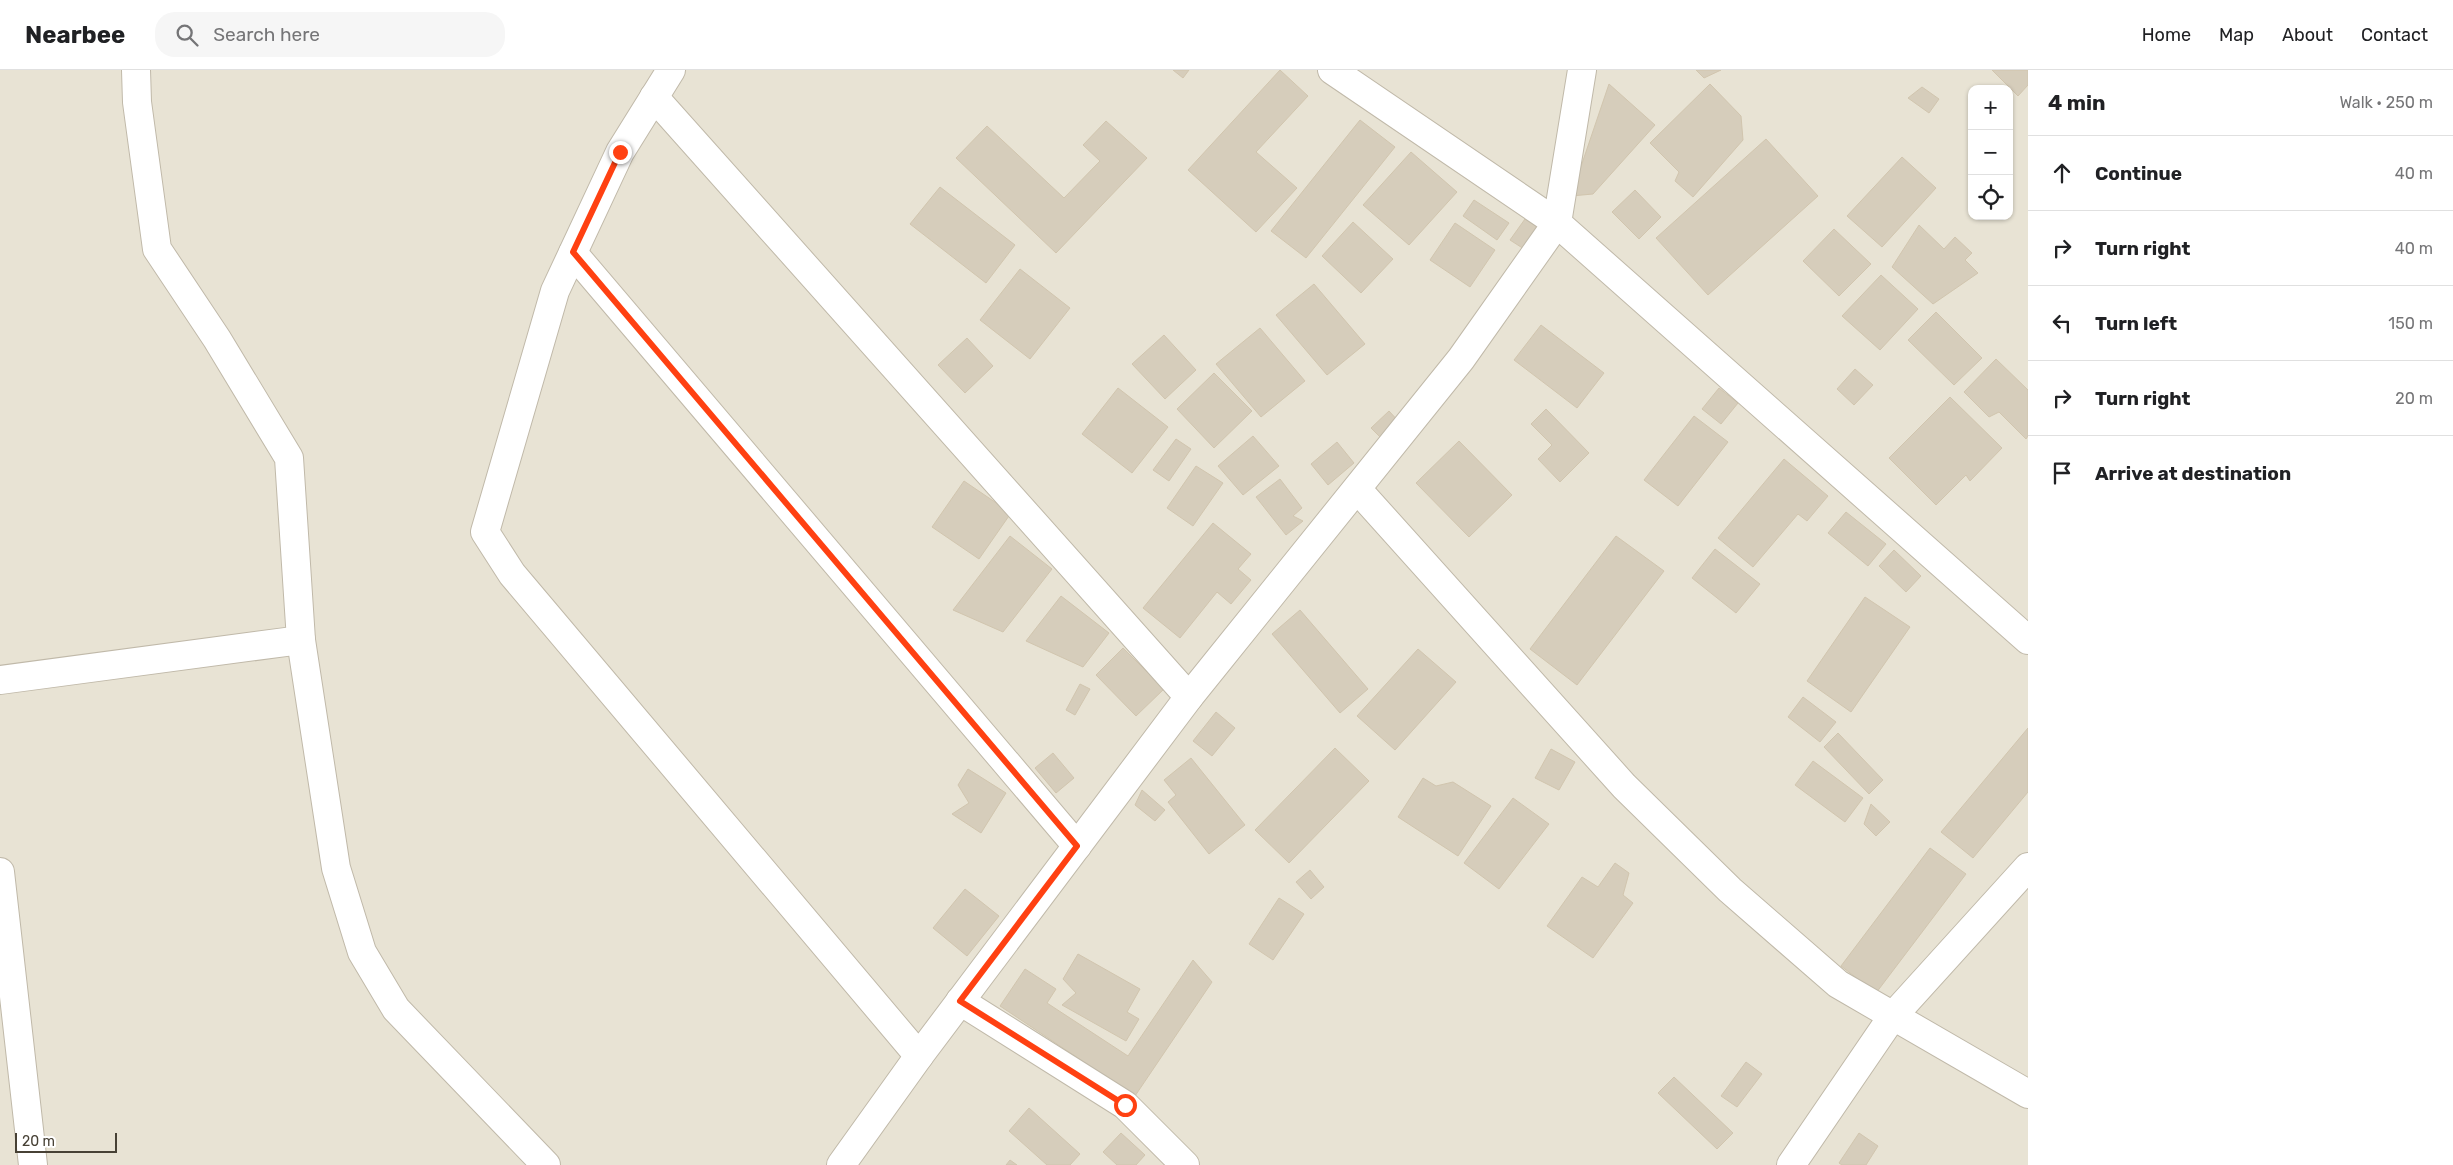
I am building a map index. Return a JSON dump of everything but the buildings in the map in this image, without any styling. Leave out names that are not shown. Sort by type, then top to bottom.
[{"type":"street","points":[[136,70],[138,102],[157,249],[217,340],[289,458],[300,640],[336,868],[362,952],[396,1009],[546,1165]]},
{"type":"street","points":[[671,70],[620,152],[555,291],[485,532],[512,574],[919,1056]]},
{"type":"street","points":[[1332,70],[1557,223],[2028,640]]},
{"type":"street","points":[[841,1165],[919,1056],[1188,697],[1358,490],[1461,359],[1557,223],[1582,70]]},
{"type":"street","points":[[654,97],[1188,697]]},
{"type":"street","points":[[573,252],[1077,846]]},
{"type":"street","points":[[1358,490],[1624,786],[1730,890],[1838,984],[1892,1017],[2028,1094]]},
{"type":"street","points":[[0,680],[300,640]]},
{"type":"street","points":[[1791,1165],[1892,1017],[2028,867]]},
{"type":"street","points":[[0,872],[33,1165]]},
{"type":"street","points":[[960,1001],[1125,1105],[1185,1165]]},
{"type":"shaded area","points":[[0,70],[2028,70],[2028,1165],[0,1165]]},
{"type":"route","points":[[620,152],[573,252],[1077,846],[960,1001],[1125,1105]]}]
